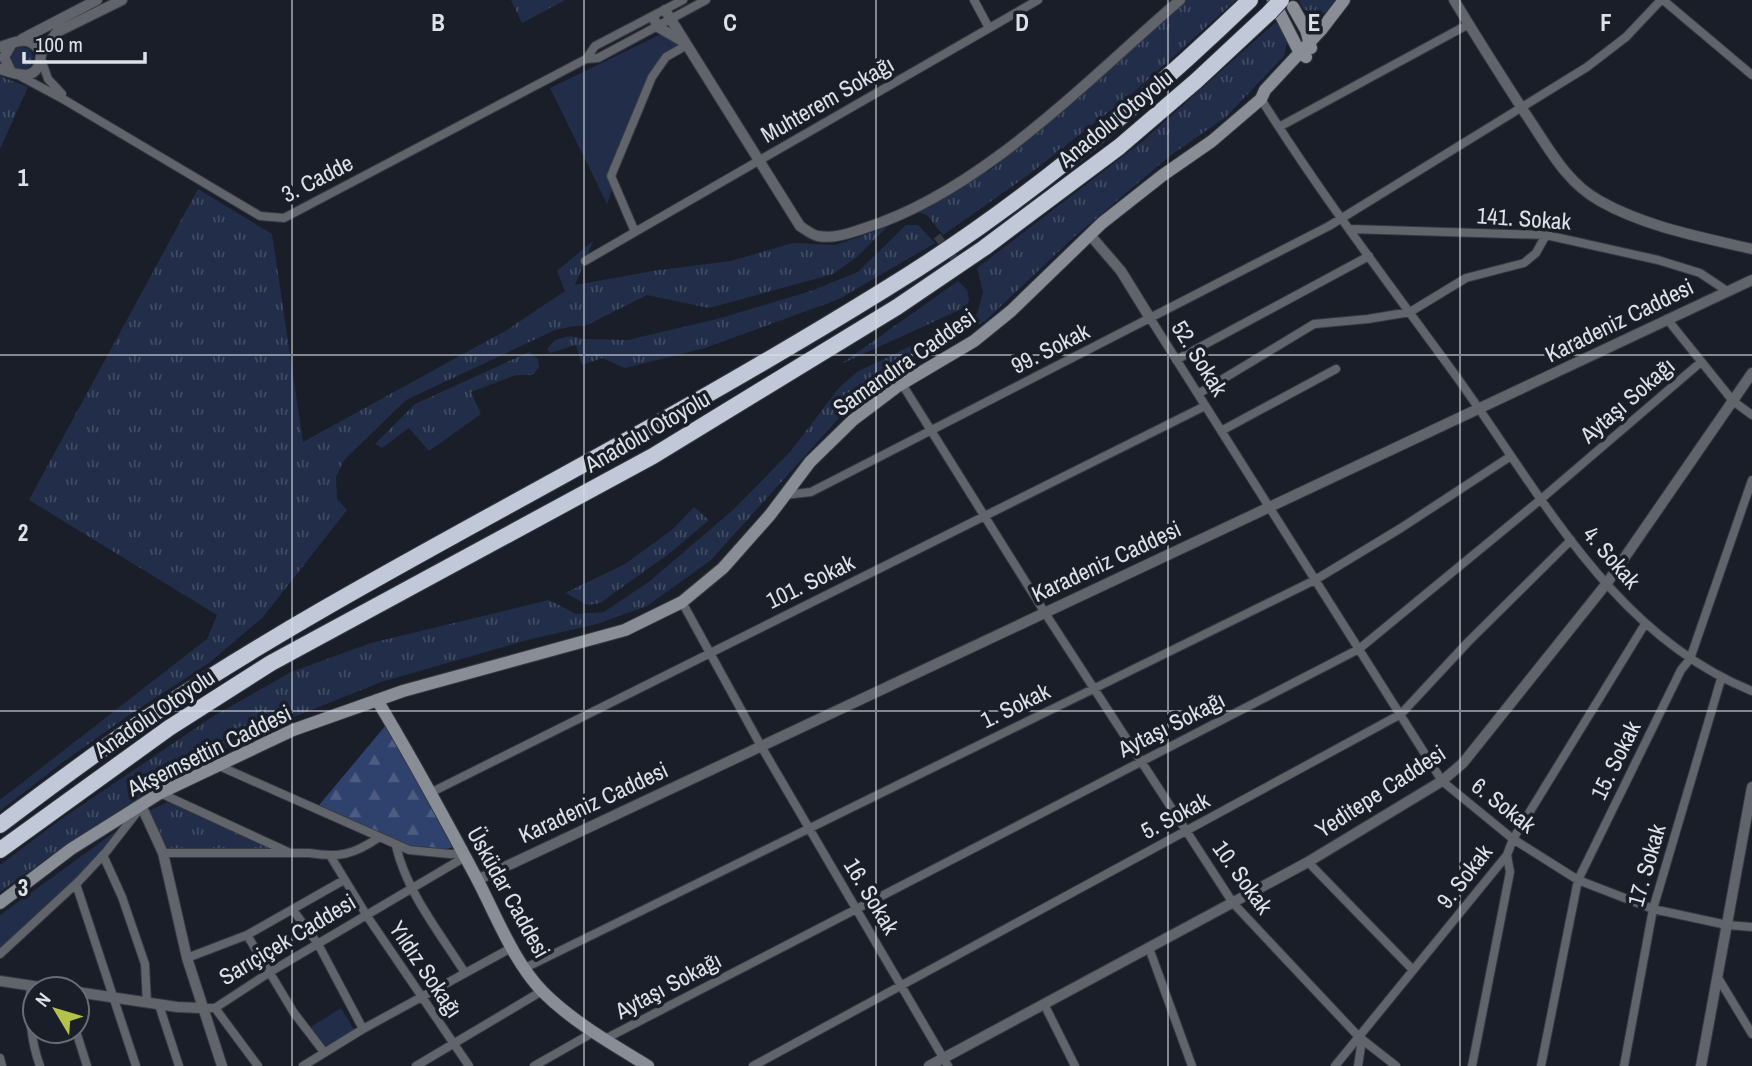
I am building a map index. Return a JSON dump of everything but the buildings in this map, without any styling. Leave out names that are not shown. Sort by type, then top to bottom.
[{"type":"highway","name":"Anadolu Otoyolu","points":[[0,825],[155,713],[247,656],[390,571],[665,419],[886,290],[1039,183],[1168,77],[1250,0]]},
{"type":"highway","name":"Anadolu Otoyolu","points":[[0,850],[169,728],[271,663],[653,456],[897,307],[984,248],[1119,147],[1281,4]]},
{"type":"main road","name":"Samandıra Caddesi","points":[[377,700],[625,630],[682,602],[723,568],[810,462],[853,420],[902,384],[974,341],[1011,311],[1090,235],[1261,99],[1265,90],[1284,69],[1307,51],[1344,0]]},
{"type":"main road","points":[[1261,99],[1270,97],[1353,0]]},
{"type":"main road","points":[[1281,4],[1312,20],[1329,18]]},
{"type":"main road","points":[[1281,4],[1307,51]]},
{"type":"main road","points":[[1281,4],[1292,35],[1291,56],[1284,69]]},
{"type":"main road","points":[[1292,35],[1307,51]]},
{"type":"main road","name":"Akşemsettin Caddesi","points":[[0,903],[71,849],[160,793],[293,730],[377,700]]},
{"type":"main road","name":"Üsküdar Caddesi","points":[[377,700],[432,792],[525,968],[542,991],[599,1036],[644,1065]]},
{"type":"street","points":[[0,47],[97,0]]},
{"type":"street","points":[[16,41],[4,57],[10,72],[34,71],[57,32],[122,0]]},
{"type":"street","points":[[667,15],[683,0]]},
{"type":"street","points":[[667,15],[706,0]]},
{"type":"street","points":[[974,0],[989,28]]},
{"type":"street","name":"Muhterem Sokağı","points":[[585,261],[1038,0]]},
{"type":"street","points":[[1133,40],[1171,0]]},
{"type":"street","points":[[667,15],[800,226],[815,236],[837,237],[887,221],[973,176],[1079,90],[1180,0]]},
{"type":"street","points":[[1454,0],[1563,171],[1573,182],[1598,200],[1629,215],[1752,249]]},
{"type":"street","points":[[1342,218],[1587,67],[1626,37],[1662,0],[1752,75]]},
{"type":"street","name":"3. Cadde","points":[[10,72],[69,102],[260,216],[284,218],[586,58],[595,46],[667,15]]},
{"type":"street","points":[[655,22],[687,45]]},
{"type":"street","points":[[1279,127],[1469,24]]},
{"type":"street","points":[[16,41],[34,43],[41,56]]},
{"type":"street","points":[[635,232],[611,176],[652,78],[666,57],[687,45]]},
{"type":"street","name":"3. Cadde","points":[[41,56],[48,79],[69,102]]},
{"type":"street","name":"4. Sokak","points":[[1261,99],[1342,218],[1480,409],[1540,500],[1571,540],[1645,624],[1721,679],[1752,691]]},
{"type":"street","name":"99. Sokak","points":[[785,495],[811,492],[1342,218]]},
{"type":"street","name":"141. Sokak","points":[[1350,229],[1546,235],[1658,260],[1699,274],[1727,292]]},
{"type":"street","name":"52. Sokak","points":[[1090,235],[1121,271],[1269,508]]},
{"type":"street","points":[[1198,394],[1314,324],[1410,312],[1466,278],[1524,263],[1536,253],[1546,235]]},
{"type":"street","points":[[1176,360],[1369,256]]},
{"type":"street","name":"Karadeniz Caddesi","points":[[477,880],[1752,280]]},
{"type":"street","points":[[1667,319],[1733,401],[1752,415]]},
{"type":"street","name":"Aytaşı Sokağı","points":[[534,1066],[858,908],[1359,649],[1540,500],[1701,362]]},
{"type":"street","points":[[1221,431],[1336,369]]},
{"type":"street","name":"Yeditepe Caddesi","points":[[929,1066],[946,1062],[1044,1004],[1308,862],[1442,781],[1463,763],[1607,583],[1752,373]]},
{"type":"street","name":"10. Sokak","points":[[902,384],[1045,613],[1233,903],[1361,1038],[1396,1066]]},
{"type":"street","name":"101. Sokak","points":[[432,792],[1205,406]]},
{"type":"street","name":"1. Sokak","points":[[525,968],[1315,580],[1511,456]]},
{"type":"street","name":"15. Sokak","points":[[1541,1066],[1578,880],[1681,670],[1690,659],[1752,480]]},
{"type":"street","name":"6. Sokak","points":[[1269,508],[1442,781],[1513,839],[1578,880],[1653,909],[1727,925],[1752,927]]},
{"type":"street","name":"5. Sokak","points":[[753,1066],[1401,715],[1468,642],[1571,540]]},
{"type":"street","name":"16. Sokak","points":[[682,602],[761,746],[946,1062]]},
{"type":"street","name":"9. Sokak","points":[[1335,1066],[1361,1038],[1507,855],[1513,839],[1645,624]]},
{"type":"street","name":"17. Sokak","points":[[1624,1066],[1653,909],[1721,679]]},
{"type":"street","points":[[217,765],[397,846],[424,853],[464,855]]},
{"type":"street","points":[[1701,1066],[1752,787]]},
{"type":"street","points":[[160,793],[291,853]]},
{"type":"street","points":[[0,954],[76,884],[103,855],[141,805],[163,853],[187,958],[222,1066]]},
{"type":"street","points":[[163,853],[291,853],[331,857],[363,848],[378,838]]},
{"type":"street","points":[[397,846],[401,868],[465,974]]},
{"type":"street","points":[[103,855],[122,897],[145,964],[147,1003]]},
{"type":"street","name":"Sarıçiçek Caddesi","points":[[91,994],[159,1005],[215,1008],[464,855]]},
{"type":"street","points":[[1472,1066],[1510,872],[1507,855]]},
{"type":"street","name":"Yıldız Sokağı","points":[[331,857],[421,998],[469,1066]]},
{"type":"street","points":[[1308,862],[1413,970]]},
{"type":"street","points":[[187,958],[247,935],[344,880]]},
{"type":"street","points":[[76,884],[136,1066]]},
{"type":"street","points":[[293,910],[318,944],[363,1029]]},
{"type":"street","points":[[247,935],[294,1013],[324,1052]]},
{"type":"street","points":[[303,1066],[363,1029],[513,947]]},
{"type":"street","points":[[1149,948],[1192,1066]]},
{"type":"street","points":[[1717,976],[1752,1034]]},
{"type":"street","points":[[0,981],[21,984]]},
{"type":"street","points":[[416,1066],[542,991]]},
{"type":"street","points":[[1044,1004],[1074,1066]]},
{"type":"street","points":[[159,1005],[179,1066]]},
{"type":"street","points":[[215,1008],[258,1066]]},
{"type":"street","points":[[1358,1066],[1361,1038]]},
{"type":"street","points":[[35,1045],[40,1066]]},
{"type":"street","points":[[80,1045],[87,1066]]},
{"type":"street","points":[[0,1058],[2,1066]]},
{"type":"green space","points":[[511,0],[565,0],[522,23]]},
{"type":"green space","points":[[1186,0],[1236,0],[1134,92],[1027,176],[943,235],[927,215],[913,211],[991,170]]},
{"type":"green space","points":[[1299,0],[1335,0],[1325,13],[1316,14],[1303,9]]},
{"type":"green space","points":[[1277,21],[1287,42],[1284,56],[1226,117],[1171,155],[1074,237],[985,321],[919,356],[838,419],[711,560],[647,606],[597,624],[527,640],[381,682],[269,727],[179,772],[77,837],[0,892],[0,865],[60,820],[212,717],[291,672],[371,643],[549,600],[576,614],[604,612],[650,581],[733,510],[790,452],[839,388],[857,372],[977,314],[983,292],[977,268],[1143,141]]},
{"type":"green space","points":[[661,34],[681,45],[664,56],[639,98],[608,176],[612,189],[607,204],[550,88]]},
{"type":"green space","points":[[22,47],[30,50],[33,58],[30,66],[22,69],[14,66],[11,58],[14,50]]},
{"type":"green space","points":[[0,76],[28,87],[0,149]]},
{"type":"green space","points":[[198,189],[272,234],[303,442],[507,330],[565,291],[557,271],[593,241],[575,285],[731,261],[793,243],[836,245],[887,227],[857,257],[833,274],[709,308],[647,295],[585,326],[555,330],[406,400],[344,460],[336,477],[337,499],[347,510],[263,617],[209,663],[132,713],[0,811],[0,800],[207,639],[217,615],[29,500]]},
{"type":"green space","points":[[906,225],[918,225],[935,243],[839,299],[705,348],[625,368],[602,358],[582,365],[576,345],[550,353],[547,349],[555,340],[570,336],[628,340],[721,318],[811,291],[858,272]]},
{"type":"green space","points":[[958,281],[967,290],[969,300],[966,307],[841,364]]},
{"type":"green space","points":[[529,352],[538,359],[539,368],[532,375],[516,375],[471,392],[481,414],[429,451],[409,428],[382,448],[375,444],[415,404]]},
{"type":"green space","points":[[694,507],[709,520],[670,553],[600,603],[588,605],[565,593],[625,564],[672,530]]},
{"type":"green space","points":[[386,725],[455,846],[439,851],[403,848],[365,835],[315,810]]},
{"type":"green space","points":[[168,802],[272,848],[168,848],[146,812]]},
{"type":"green space","points":[[116,831],[118,833],[74,883],[0,949],[0,915]]},
{"type":"green space","points":[[341,1008],[355,1031],[327,1048],[309,1028]]},
{"type":"tunnel","points":[[937,236],[966,274]]}]
